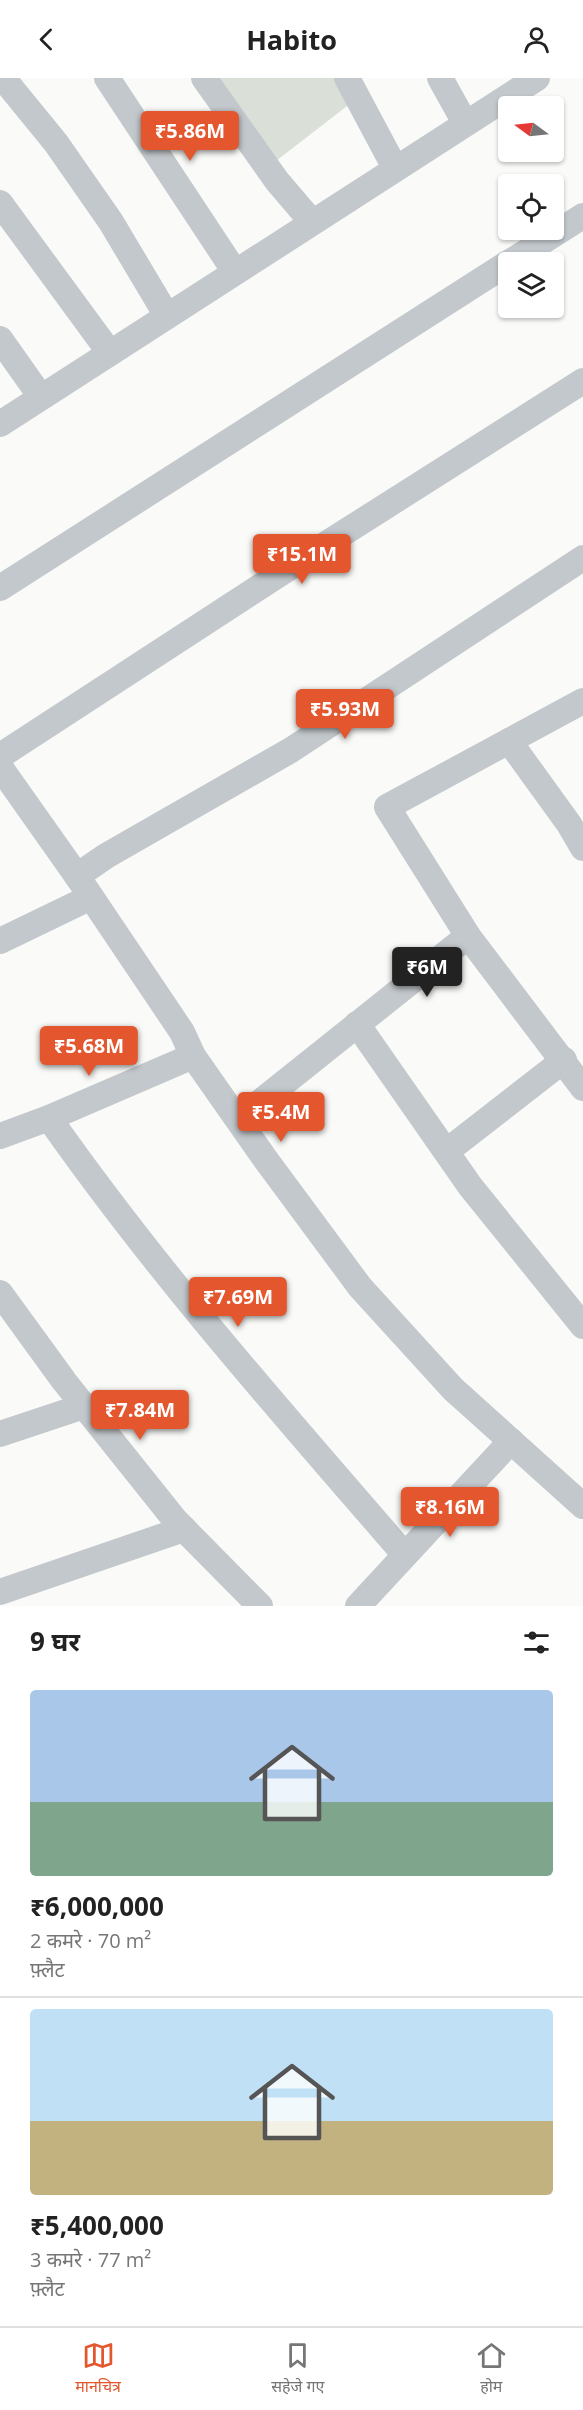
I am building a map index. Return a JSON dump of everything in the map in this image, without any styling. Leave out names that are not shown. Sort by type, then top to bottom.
[{"type":"street","points":[[3,78],[56,143],[167,316]]},
{"type":"street","points":[[107,78],[236,272]]},
{"type":"street","points":[[204,78],[277,181],[312,222]]},
{"type":"street","points":[[347,78],[395,168]]},
{"type":"street","points":[[440,78],[465,123]]},
{"type":"street","points":[[0,424],[533,79]]},
{"type":"street","points":[[0,203],[110,353]]},
{"type":"street","points":[[526,252],[583,216]]},
{"type":"street","points":[[0,588],[498,270]]},
{"type":"street","points":[[0,339],[41,397]]},
{"type":"street","points":[[0,756],[301,560],[583,381]]},
{"type":"street","points":[[0,941],[84,886],[106,856],[291,750],[483,621],[583,558]]},
{"type":"street","points":[[583,700],[387,807],[468,936],[583,1088]]},
{"type":"street","points":[[509,741],[569,824],[583,848]]},
{"type":"street","points":[[0,767],[84,886],[182,1032],[193,1056],[360,1287],[453,1389],[583,1506]]},
{"type":"street","points":[[239,1119],[468,936]]},
{"type":"street","points":[[357,1024],[470,1186],[583,1326]]},
{"type":"street","points":[[0,1136],[49,1118],[193,1056]]},
{"type":"street","points":[[447,1151],[564,1060]]},
{"type":"street","points":[[49,1118],[85,1170],[224,1346],[405,1555]]},
{"type":"street","points":[[0,1293],[84,1406],[184,1529],[260,1606]]},
{"type":"street","points":[[0,1434],[84,1406]]},
{"type":"street","points":[[358,1606],[511,1441]]},
{"type":"street","points":[[0,1592],[184,1529]]},
{"type":"shaded area","points":[[210,78],[337,78],[351,103],[272,164]]}]
